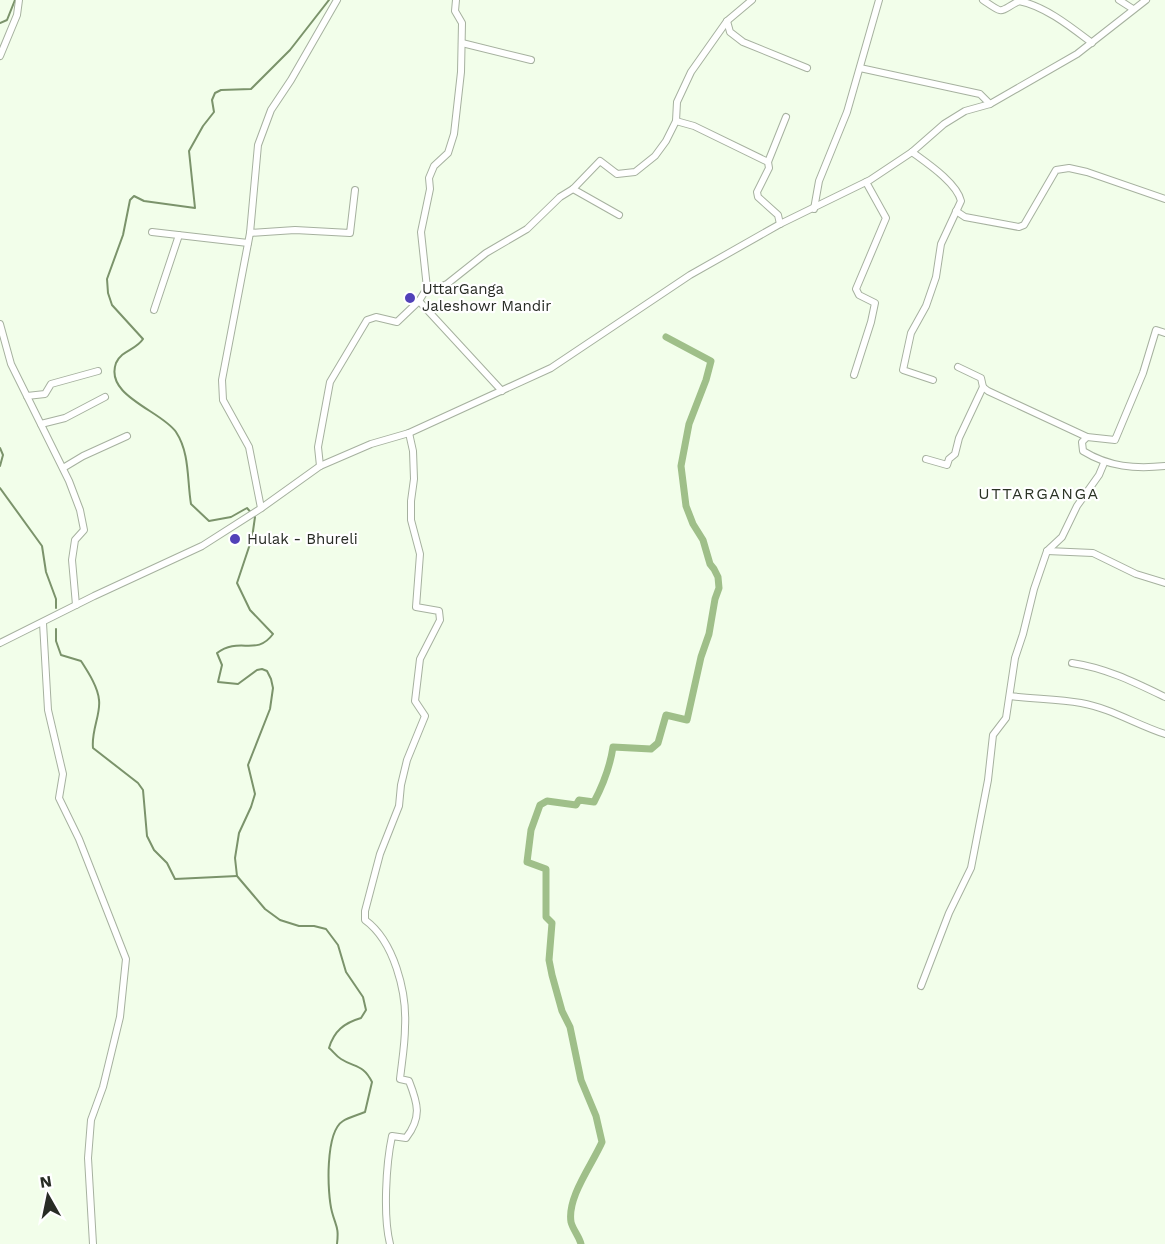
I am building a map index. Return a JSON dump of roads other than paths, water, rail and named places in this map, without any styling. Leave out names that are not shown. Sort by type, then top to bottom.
[{"type":"street","points":[[0,56],[17,15],[19,0]]},
{"type":"street","points":[[261,508],[249,447],[223,400],[222,380],[250,233],[258,145],[271,110],[337,0]]},
{"type":"street","points":[[320,466],[318,447],[330,382],[367,320],[376,317],[397,322],[419,301],[427,288],[421,232],[430,189],[429,178],[434,166],[448,153],[453,134],[461,72],[462,23],[455,11],[456,0]]},
{"type":"street","points":[[814,209],[819,182],[847,112],[879,0]]},
{"type":"street","points":[[983,0],[998,10],[1006,10],[1018,1],[1027,2],[1072,27],[1092,43]]},
{"type":"street","points":[[1119,0],[1132,9]]},
{"type":"street","points":[[0,643],[202,546],[320,466],[371,444],[409,433],[551,368],[690,275],[780,224],[866,182],[912,152],[944,124],[965,111],[990,104],[1077,54],[1146,0]]},
{"type":"street","points":[[427,288],[447,284],[486,253],[527,229],[560,197],[573,189],[600,161],[617,174],[635,172],[655,156],[666,141],[675,121],[677,102],[691,72],[727,21],[748,1]]},
{"type":"street","points":[[727,21],[730,32],[743,42],[807,68]]},
{"type":"street","points":[[462,43],[531,60]]},
{"type":"street","points":[[860,68],[980,94],[990,104]]},
{"type":"street","points":[[780,224],[778,215],[758,197],[757,192],[769,168],[768,162],[786,117]]},
{"type":"street","points":[[675,121],[694,126],[768,162]]},
{"type":"street","points":[[912,152],[940,174],[959,194],[961,201],[941,244],[936,277],[926,306],[911,333],[903,370],[933,380]]},
{"type":"street","points":[[956,211],[965,217],[1019,228],[1024,225],[1056,170],[1069,168],[1165,199]]},
{"type":"street","points":[[854,375],[875,303],[859,295],[856,289],[886,218],[866,182]]},
{"type":"street","points":[[573,189],[619,215]]},
{"type":"street","points":[[250,233],[295,231],[350,233],[355,190]]},
{"type":"street","points":[[152,232],[248,243]]},
{"type":"street","points":[[154,310],[179,235]]},
{"type":"street","points":[[419,301],[502,391]]},
{"type":"street","points":[[0,324],[11,364],[63,468],[80,510],[84,530],[75,540],[72,560],[76,605]]},
{"type":"street","points":[[983,387],[1087,436],[1115,440],[1143,373],[1156,330],[1165,333]]},
{"type":"street","points":[[926,459],[947,465],[983,387],[981,378],[958,367]]},
{"type":"street","points":[[27,396],[45,394],[51,384],[98,371]]},
{"type":"street","points":[[41,424],[65,418],[105,397]]},
{"type":"street","points":[[390,1244],[386,1229],[388,1152],[392,1136],[406,1138],[414,1127],[418,1110],[409,1081],[400,1078],[406,1025],[400,978],[390,953],[376,928],[365,920],[365,911],[380,854],[399,806],[407,759],[425,716],[415,701],[420,659],[440,620],[439,611],[416,607],[420,554],[411,520],[414,479],[413,451],[409,433]]},
{"type":"street","points":[[63,468],[127,436]]},
{"type":"street","points":[[1087,436],[1082,442],[1083,451],[1104,463],[1151,468],[1165,466]]},
{"type":"street","points":[[921,986],[949,913],[971,868],[988,780],[993,735],[1006,718],[1015,658],[1047,550],[1062,537],[1077,506],[1099,475],[1104,463]]},
{"type":"street","points":[[1047,550],[1093,553],[1136,574],[1165,583]]},
{"type":"street","points":[[43,623],[48,710],[63,774],[59,798],[79,839],[126,959],[120,1017],[103,1087],[91,1120],[88,1158],[93,1244]]},
{"type":"street","points":[[1072,663],[1113,673],[1165,697]]},
{"type":"street","points":[[1010,696],[1081,703],[1165,734]]},
{"type":"waterway","points":[[0,23],[7,20],[15,0]]},
{"type":"waterway","points":[[329,0],[290,50],[251,89],[221,90],[215,93],[212,100],[214,112],[189,151],[195,208],[144,201],[134,196],[130,200],[123,235],[107,279],[112,305],[143,339],[137,346],[122,355],[116,363],[115,375],[118,385],[126,394],[169,424],[176,432],[186,458],[191,504],[209,521],[231,517],[247,508],[255,517],[252,538],[237,583],[250,610],[273,634],[267,641],[260,644],[233,646],[217,653],[222,665],[218,682],[238,684],[257,670],[262,669],[267,671],[273,688],[270,709],[248,765],[255,794],[239,833],[235,858],[237,876],[265,909],[280,920],[299,926],[326,929],[338,945],[346,972],[363,997],[366,1010],[361,1018],[340,1028],[329,1048],[341,1059],[362,1069],[372,1082],[365,1112],[343,1121],[337,1127],[330,1150],[329,1191],[337,1230],[337,1244]]},
{"type":"waterway","points":[[581,1244],[571,1222],[573,1202],[581,1181],[602,1142],[596,1116],[581,1080],[570,1027],[562,1011],[552,975],[549,960],[552,923],[546,917],[546,869],[527,862],[531,830],[540,805],[547,801],[576,805],[579,800],[594,802],[606,775],[613,747],[651,749],[658,743],[666,715],[687,720],[719,588],[718,577],[710,564],[703,540],[686,506],[681,466],[689,424],[711,361],[666,337]]},
{"type":"waterway","points":[[0,448],[3,455],[0,466]]},
{"type":"waterway","points":[[0,488],[42,546],[46,572],[56,599],[56,608]]},
{"type":"waterway","points":[[56,629],[56,641],[61,655],[81,661],[97,690],[99,711],[93,735],[93,748],[138,783],[143,790],[147,836],[154,850],[167,863],[175,879],[237,876]]},
{"type":"place","name":"UttarGanga Jaleshowr Mandir","points":[[410,298]]},
{"type":"place","name":"Hulak - Bhureli","points":[[235,539]]},
{"type":"district","name":"UTTARGANGA","points":[[1039,493]]}]
